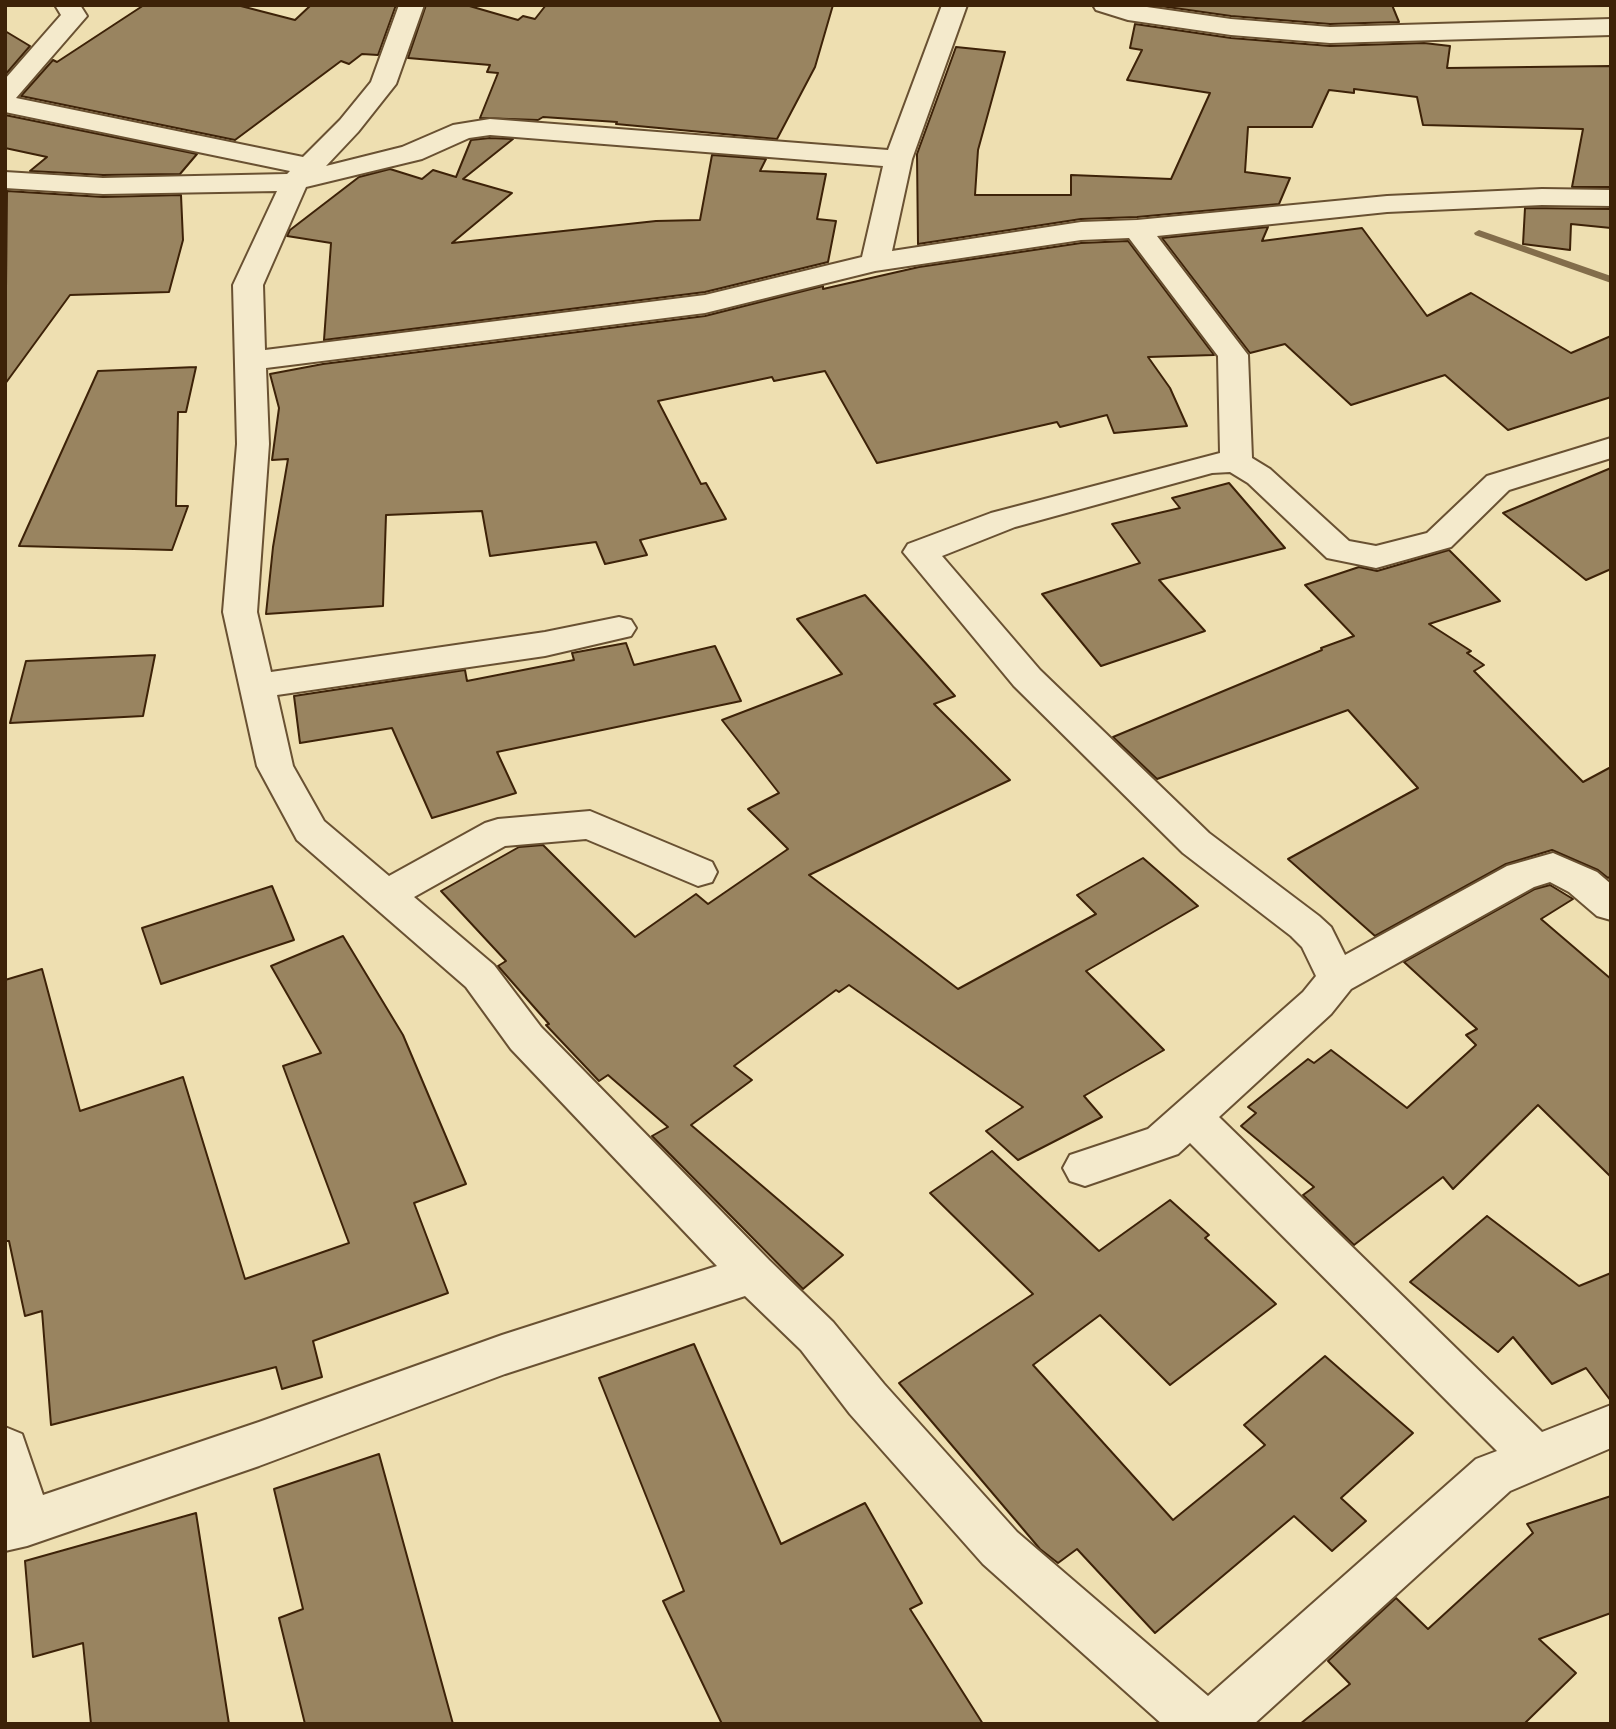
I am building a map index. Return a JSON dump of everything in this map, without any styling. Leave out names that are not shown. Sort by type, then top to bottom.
[{"type":"street","points":[[412,5],[383,84],[349,126],[302,175],[248,285],[253,444],[240,612],[275,766],[310,830],[481,976],[526,1038],[817,1336],[867,1399],[1000,1548],[1201,1724]]},
{"type":"street","points":[[875,262],[898,159],[955,5]]},
{"type":"street","points":[[1105,5],[1128,12],[1231,27],[1330,35],[1611,27]]},
{"type":"street","points":[[5,94],[79,9]]},
{"type":"street","points":[[5,104],[165,135],[302,175]]},
{"type":"street","points":[[5,180],[103,186],[302,175],[412,153],[463,131],[490,127],[898,159]]},
{"type":"street","points":[[250,361],[705,304],[875,262],[1081,231],[1137,229],[1387,204],[1542,197],[1611,198]]},
{"type":"street","points":[[1137,229],[1233,355],[1236,462]]},
{"type":"street","points":[[1336,978],[1317,938],[1196,843],[1106,756],[1027,678],[920,552],[1003,520],[1211,463],[1236,462],[1259,476],[1339,550],[1376,557],[1439,540],[1498,483],[1611,448]]},
{"type":"street","points":[[257,686],[545,644],[619,628]]},
{"type":"street","points":[[386,895],[498,833],[590,825],[698,872]]},
{"type":"street","points":[[1086,1168],[1163,1142],[1317,1003],[1336,978],[1521,876],[1553,867],[1583,882],[1611,906]]},
{"type":"street","points":[[1191,1117],[1535,1457]]},
{"type":"street","points":[[5,1449],[16,1526],[259,1444],[502,1355],[754,1274]]},
{"type":"street","points":[[1215,1724],[1493,1475],[1611,1426]]},
{"type":"building","points":[[144,5],[237,5],[295,20],[311,5],[396,5],[378,55],[362,54],[349,64],[341,61],[235,140],[21,96],[53,60],[57,62]]},
{"type":"building","points":[[426,5],[466,5],[518,20],[523,16],[535,19],[546,5],[833,5],[815,67],[777,139],[616,124],[617,122],[543,117],[538,120],[480,118],[498,73],[487,72],[490,65],[408,58]]},
{"type":"building","points":[[1153,5],[1392,5],[1399,22],[1330,24],[1231,16]]},
{"type":"building","points":[[1135,24],[1231,38],[1330,46],[1424,43],[1450,46],[1447,68],[1611,66],[1611,187],[1572,187],[1583,129],[1423,125],[1417,97],[1354,89],[1354,93],[1329,90],[1312,127],[1248,127],[1245,172],[1290,178],[1279,204],[1137,217],[1081,219],[918,244],[917,154],[956,47],[1005,52],[978,150],[975,195],[1071,195],[1071,175],[1171,179],[1210,93],[1127,80],[1142,50],[1130,48]]},
{"type":"building","points":[[5,31],[30,46],[5,75]]},
{"type":"building","points":[[5,115],[197,154],[180,174],[103,175],[30,171],[47,157],[5,148]]},
{"type":"building","points":[[513,139],[463,179],[512,193],[452,243],[656,221],[700,220],[712,155],[766,159],[760,171],[826,174],[817,219],[836,221],[828,262],[705,292],[324,340],[331,243],[287,236],[290,230],[359,177],[390,169],[422,179],[433,170],[456,177],[471,140]]},
{"type":"building","points":[[7,191],[103,197],[181,195],[183,240],[169,292],[70,295],[5,384]]},
{"type":"building","points":[[1525,208],[1611,209],[1611,228],[1571,224],[1570,250],[1523,244]]},
{"type":"building","points":[[1268,227],[1262,241],[1362,228],[1427,316],[1471,293],[1571,353],[1611,336],[1611,397],[1508,430],[1445,375],[1351,405],[1285,344],[1250,353],[1162,238]]},
{"type":"building","points":[[1128,241],[1214,355],[1148,357],[1170,388],[1187,426],[1114,433],[1107,415],[1060,427],[1057,422],[877,463],[825,371],[774,381],[772,377],[658,401],[701,484],[706,483],[726,519],[640,540],[647,555],[605,564],[596,542],[490,556],[482,511],[386,515],[383,606],[266,614],[273,547],[288,459],[272,460],[279,408],[270,374],[323,364],[705,316],[823,286],[823,289],[919,267],[1081,243]]},
{"type":"building","points":[[196,367],[186,412],[178,412],[176,506],[188,506],[172,550],[19,546],[98,371]]},
{"type":"building","points":[[1611,468],[1611,569],[1586,580],[1503,513]]},
{"type":"building","points":[[1229,483],[1285,548],[1159,580],[1205,631],[1101,666],[1042,594],[1140,563],[1112,524],[1180,508],[1172,498]]},
{"type":"building","points":[[1449,550],[1500,601],[1429,624],[1471,651],[1467,653],[1484,665],[1474,671],[1583,782],[1611,767],[1611,876],[1608,878],[1598,870],[1552,850],[1506,864],[1375,936],[1288,859],[1418,788],[1348,710],[1157,779],[1113,737],[1354,636],[1305,585],[1359,567],[1377,571]]},
{"type":"building","points":[[865,595],[955,696],[934,704],[1010,780],[809,875],[958,989],[1096,914],[1077,895],[1143,858],[1198,906],[1086,971],[1164,1050],[1084,1096],[1102,1117],[1018,1160],[986,1131],[1023,1107],[849,985],[839,992],[836,990],[734,1066],[752,1080],[691,1125],[843,1255],[803,1289],[652,1136],[668,1127],[608,1075],[599,1081],[546,1025],[549,1024],[498,966],[506,961],[441,891],[519,847],[543,845],[635,937],[696,894],[708,904],[788,849],[748,809],[779,793],[722,720],[842,674],[797,619]]},
{"type":"building","points":[[626,643],[634,665],[715,646],[741,701],[497,752],[516,793],[432,818],[392,728],[300,743],[294,696],[465,670],[467,681],[574,660],[572,653]]},
{"type":"building","points":[[155,655],[143,716],[10,723],[26,661]]},
{"type":"building","points":[[1550,885],[1573,899],[1541,919],[1611,979],[1611,1177],[1538,1105],[1453,1189],[1443,1177],[1354,1245],[1303,1195],[1314,1187],[1241,1126],[1256,1113],[1248,1107],[1308,1059],[1314,1063],[1331,1050],[1407,1108],[1476,1045],[1466,1035],[1477,1029],[1404,962],[1535,889]]},
{"type":"building","points":[[272,886],[294,940],[161,984],[142,928]]},
{"type":"building","points":[[343,936],[403,1035],[466,1184],[414,1203],[448,1293],[313,1341],[322,1377],[282,1389],[276,1367],[51,1425],[42,1311],[25,1316],[9,1241],[5,1241],[5,980],[42,969],[80,1111],[183,1077],[245,1279],[349,1243],[283,1066],[321,1053],[271,966]]},
{"type":"building","points":[[992,1151],[1099,1251],[1170,1200],[1209,1235],[1205,1238],[1276,1304],[1170,1385],[1100,1315],[1033,1365],[1173,1520],[1265,1445],[1244,1425],[1325,1356],[1413,1433],[1341,1498],[1366,1521],[1332,1551],[1294,1516],[1155,1633],[1077,1549],[1058,1563],[1040,1549],[899,1383],[1033,1294],[930,1193]]},
{"type":"building","points":[[1487,1216],[1579,1286],[1611,1273],[1611,1401],[1586,1368],[1552,1384],[1513,1337],[1498,1352],[1410,1282]]},
{"type":"building","points":[[694,1344],[781,1544],[865,1503],[922,1603],[910,1609],[983,1724],[722,1724],[663,1601],[684,1591],[599,1378]]},
{"type":"building","points":[[379,1454],[453,1724],[305,1724],[279,1618],[303,1609],[274,1489]]},
{"type":"building","points":[[1611,1496],[1611,1613],[1539,1639],[1576,1673],[1524,1724],[1300,1724],[1350,1684],[1328,1661],[1396,1598],[1428,1629],[1533,1533],[1527,1524]]},
{"type":"building","points":[[196,1513],[229,1724],[91,1724],[83,1643],[33,1657],[25,1561]]},
{"type":"waterway","points":[[1479,233],[1611,280]]}]
